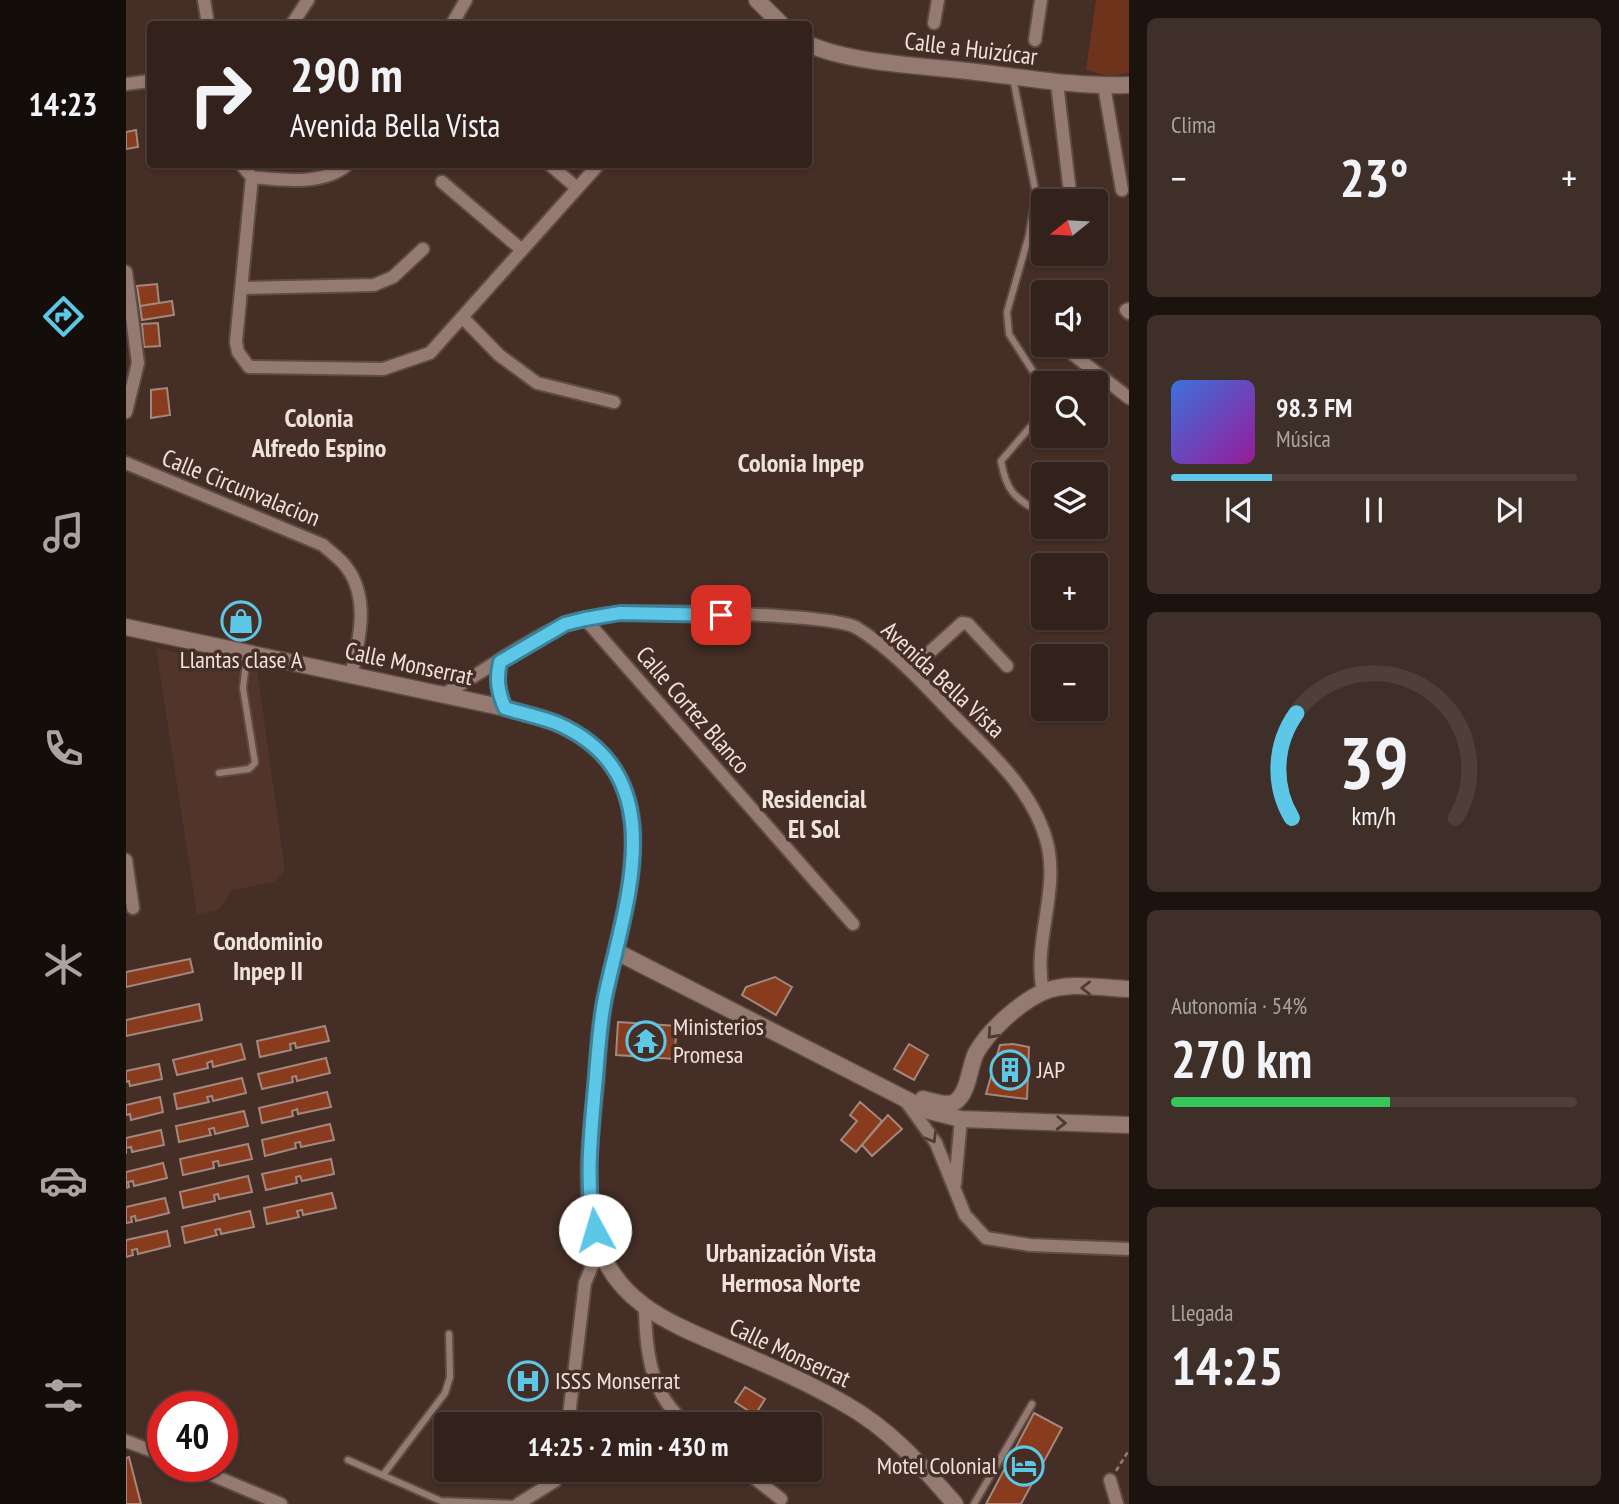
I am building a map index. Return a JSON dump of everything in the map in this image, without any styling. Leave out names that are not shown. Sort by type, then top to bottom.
[{"type":"street","points":[[204,0],[208,21]]},
{"type":"street","points":[[294,21],[308,0]]},
{"type":"street","points":[[454,21],[466,0]]},
{"type":"street","points":[[757,0],[778,21]]},
{"type":"street","points":[[934,23],[938,0]]},
{"type":"street","points":[[1035,40],[1041,0]]},
{"type":"street","name":"Calle a Huizúcar","points":[[812,45],[906,65],[1057,83],[1129,85]]},
{"type":"street","points":[[126,84],[147,81]]},
{"type":"street","points":[[1057,83],[1070,189]]},
{"type":"street","points":[[1104,86],[1122,190]]},
{"type":"street","points":[[244,168],[252,177],[292,181],[317,177],[338,168]]},
{"type":"street","points":[[554,168],[577,188]]},
{"type":"street","points":[[252,177],[236,342],[238,352],[249,367],[383,369],[429,353],[595,168]]},
{"type":"street","points":[[442,182],[522,250]]},
{"type":"street","points":[[242,288],[374,285],[393,277],[423,249]]},
{"type":"street","points":[[126,272],[138,363],[126,412]]},
{"type":"street","points":[[462,317],[499,355],[537,383],[614,402]]},
{"type":"street","points":[[1076,357],[1129,398]]},
{"type":"street","name":"Calle Circunvalacion","points":[[126,463],[323,545],[347,568],[356,586],[361,632],[351,676]]},
{"type":"street","name":"Avenida Bella Vista","points":[[444,694],[565,624],[620,613],[797,617],[855,627],[910,670],[1009,772],[1042,827],[1048,850],[1049,874],[1040,965],[1044,991]]},
{"type":"street","name":"Calle Cortez Blanco","points":[[585,619],[853,924]]},
{"type":"street","points":[[910,670],[962,623],[968,624],[1007,666]]},
{"type":"street","name":"Calle Monserrat","points":[[126,627],[444,694],[556,723],[584,740],[614,771],[627,796],[634,824],[635,859],[605,999],[589,1156],[592,1219],[602,1255],[618,1283],[645,1310],[847,1405],[904,1446],[955,1504]]},
{"type":"street","points":[[500,662],[498,685],[505,708]]},
{"type":"street","points":[[126,860],[133,908]]},
{"type":"street","points":[[617,953],[929,1111],[961,1119],[1129,1125]]},
{"type":"street","points":[[900,1095],[947,1104],[962,1094],[976,1053],[1020,1007],[1044,991],[1058,988],[1129,989]]},
{"type":"street","points":[[962,1094],[972,1111],[1015,1121]]},
{"type":"street","points":[[900,1095],[936,1143],[965,1216],[986,1238],[1030,1245],[1129,1249]]},
{"type":"street","points":[[954,1188],[961,1119]]},
{"type":"street","points":[[569,1412],[585,1283],[592,1266],[602,1255]]},
{"type":"street","points":[[645,1310],[646,1352],[650,1367],[673,1412]]},
{"type":"street","points":[[126,1441],[147,1449]]},
{"type":"street","points":[[1110,1479],[1117,1504]]},
{"type":"street","points":[[229,1482],[281,1504]]},
{"type":"street","points":[[518,1504],[553,1482]]},
{"type":"street","points":[[759,1482],[781,1499]]},
{"type":"street","points":[[1122,1504],[1129,1502]]},
{"type":"lane","points":[[1013,76],[1036,194],[1029,235],[1007,312],[1010,334],[1033,371]]},
{"type":"lane","points":[[1031,426],[1001,461],[1005,485],[1031,507]]},
{"type":"lane","points":[[219,773],[249,769],[255,763],[243,688],[247,653]]},
{"type":"lane","points":[[383,1475],[445,1393],[450,1377],[449,1334]]},
{"type":"lane","points":[[974,1504],[1032,1404]]},
{"type":"lane","points":[[348,1460],[441,1501],[518,1504]]},
{"type":"path","points":[[1110,1479],[1129,1450]]},
{"type":"shaded area","points":[[1096,0],[1129,0],[1129,73],[1108,76],[1086,70]]},
{"type":"shaded area","points":[[156,648],[257,670],[285,870],[274,882],[232,890],[219,910],[197,914]]},
{"type":"building","points":[[136,130],[138,147],[126,149],[126,132]]},
{"type":"building","points":[[157,284],[159,303],[140,306],[137,286]]},
{"type":"building","points":[[172,301],[174,315],[142,320],[140,306]]},
{"type":"building","points":[[158,323],[160,346],[144,347],[142,324]]},
{"type":"building","points":[[167,388],[170,415],[151,418],[151,390]]},
{"type":"building","points":[[190,959],[193,972],[126,987],[126,972]]},
{"type":"building","points":[[775,977],[792,987],[776,1015],[742,995],[746,987]]},
{"type":"building","points":[[199,1004],[202,1020],[126,1036],[126,1020]]},
{"type":"building","name":"Ministerios Promesa","points":[[618,1022],[677,1026],[674,1059],[616,1055]]},
{"type":"building","points":[[325,1026],[329,1041],[296,1048],[295,1043],[290,1044],[291,1050],[260,1057],[257,1041]]},
{"type":"building","points":[[241,1044],[245,1059],[213,1067],[212,1061],[207,1063],[208,1068],[177,1075],[173,1060]]},
{"type":"building","points":[[909,1044],[928,1055],[914,1080],[894,1069]]},
{"type":"building","name":"JAP","points":[[1000,1045],[1029,1047],[1027,1099],[986,1094]]},
{"type":"building","points":[[326,1058],[330,1073],[297,1081],[296,1076],[292,1077],[293,1082],[262,1089],[258,1074]]},
{"type":"building","points":[[159,1064],[162,1079],[130,1086],[129,1081],[126,1082],[126,1071]]},
{"type":"building","points":[[242,1078],[246,1093],[213,1101],[212,1096],[207,1097],[209,1102],[177,1109],[174,1094]]},
{"type":"building","points":[[327,1092],[331,1107],[298,1114],[297,1109],[292,1111],[293,1116],[262,1123],[259,1108]]},
{"type":"building","points":[[160,1097],[163,1112],[131,1120],[130,1114],[126,1115],[126,1105]]},
{"type":"building","points":[[860,1102],[882,1121],[856,1152],[841,1140],[857,1121],[850,1115]]},
{"type":"building","points":[[244,1111],[248,1126],[215,1134],[214,1128],[209,1129],[211,1135],[179,1142],[176,1126]]},
{"type":"building","points":[[888,1115],[902,1129],[872,1156],[862,1145]]},
{"type":"building","points":[[330,1124],[334,1140],[301,1147],[300,1142],[295,1143],[296,1148],[265,1156],[262,1140]]},
{"type":"building","points":[[161,1130],[164,1145],[132,1152],[131,1147],[126,1148],[126,1138]]},
{"type":"building","points":[[248,1144],[252,1159],[219,1166],[218,1161],[213,1162],[214,1168],[183,1175],[180,1159]]},
{"type":"building","points":[[331,1159],[334,1174],[302,1181],[300,1176],[296,1177],[297,1183],[266,1190],[262,1174]]},
{"type":"building","points":[[163,1163],[167,1178],[134,1186],[133,1181],[128,1182],[129,1187],[126,1188],[126,1172]]},
{"type":"building","points":[[248,1176],[252,1192],[219,1199],[218,1194],[214,1195],[215,1201],[183,1208],[180,1192]]},
{"type":"building","points":[[332,1193],[336,1208],[303,1215],[302,1210],[297,1211],[299,1217],[267,1224],[264,1208]]},
{"type":"building","points":[[165,1198],[169,1213],[136,1221],[135,1216],[131,1217],[132,1222],[126,1223],[126,1207]]},
{"type":"building","points":[[250,1211],[254,1227],[221,1234],[220,1229],[215,1230],[217,1235],[185,1243],[182,1227]]},
{"type":"building","points":[[167,1231],[170,1246],[138,1254],[137,1249],[132,1250],[133,1255],[126,1257],[126,1240]]},
{"type":"building","points":[[745,1387],[765,1399],[757,1412],[750,1412],[735,1402]]},
{"type":"building","name":"Motel Colonial","points":[[1034,1413],[1062,1428],[1021,1504],[986,1504]]},
{"type":"building","points":[[129,1457],[141,1504],[126,1504],[126,1458]]},
{"type":"place","name":"Llantas clase A","points":[[241,621]]},
{"type":"place","name":"Ministerios Promesa","points":[[646,1041]]},
{"type":"place","name":"JAP","points":[[1010,1070]]},
{"type":"place","name":"ISSS Monserrat","points":[[528,1381]]},
{"type":"place","name":"Motel Colonial","points":[[1024,1466]]},
{"type":"district","name":"Colonia Alfredo Espino","points":[[319,433]]},
{"type":"district","name":"Colonia Inpep","points":[[801,463]]},
{"type":"district","name":"Residencial El Sol","points":[[814,814]]},
{"type":"district","name":"Condominio Inpep II","points":[[268,956]]},
{"type":"district","name":"Urbanización Vista Hermosa Norte","points":[[791,1268]]},
{"type":"route","points":[[595,1230],[592,1219],[589,1156],[598,1058],[605,999],[635,859],[634,824],[627,796],[614,771],[596,750],[556,723],[505,708],[499,695],[500,662],[530,642],[565,624],[585,619],[620,613],[721,615]]}]
